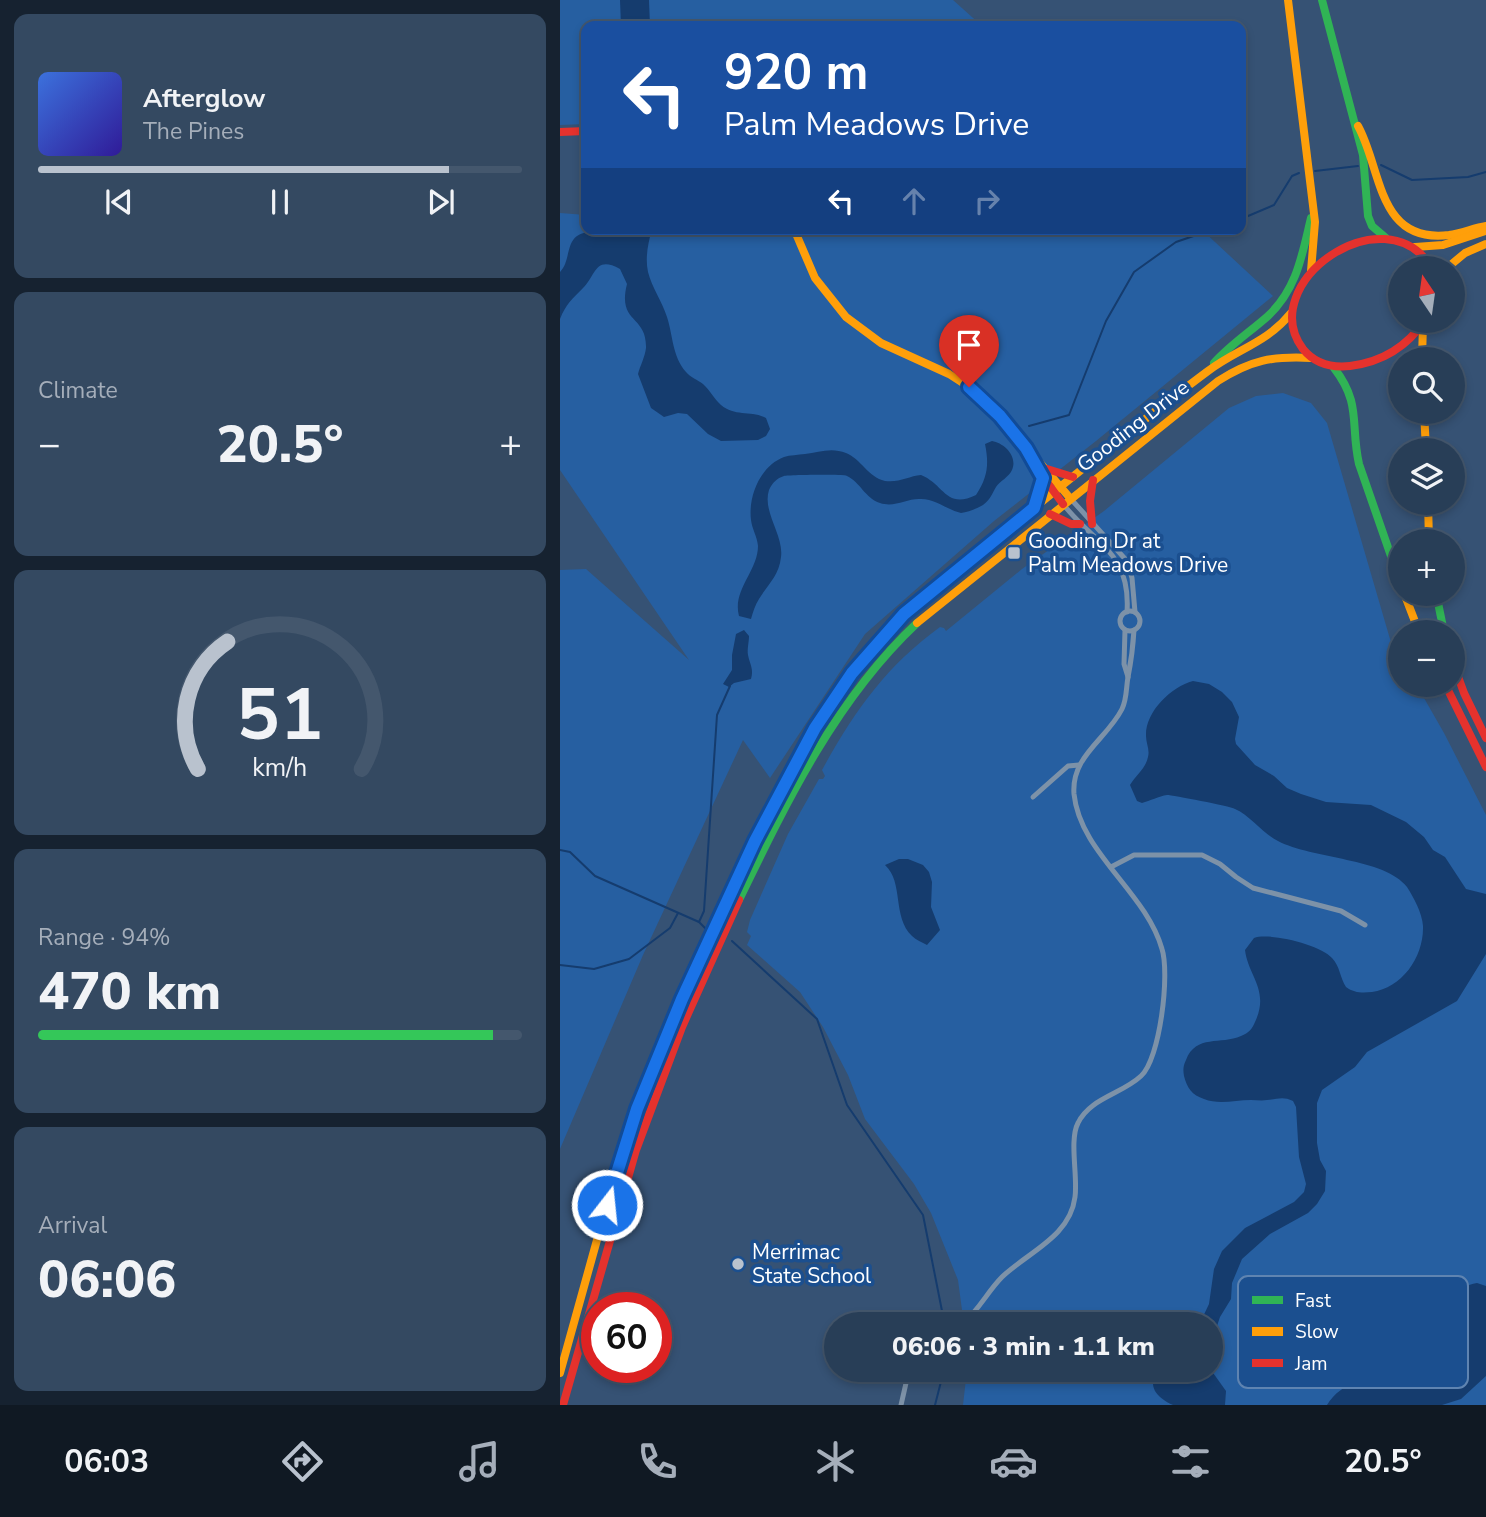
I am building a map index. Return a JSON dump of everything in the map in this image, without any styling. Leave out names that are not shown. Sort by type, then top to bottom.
[{"type":"main road","points":[[1288,0],[1314,209],[1315,241],[1311,271]]},
{"type":"main road","points":[[1322,0],[1365,166],[1368,216],[1372,226],[1386,238]]},
{"type":"main road","points":[[1354,118],[1366,138],[1382,198],[1400,222],[1420,232],[1441,235],[1486,228]]},
{"type":"main road","points":[[560,132],[581,131]]},
{"type":"main road","points":[[1210,369],[1223,352],[1270,314],[1290,289],[1302,263],[1314,209]]},
{"type":"main road","points":[[1413,247],[1450,246],[1486,228]]},
{"type":"main road","points":[[797,235],[815,278],[846,317],[881,343],[949,374],[969,387],[1000,416],[1067,501]]},
{"type":"main road","points":[[1414,333],[1401,347],[1379,360],[1359,367],[1334,368],[1311,358],[1295,336],[1291,313],[1296,293],[1311,271],[1329,255],[1346,246],[1365,240],[1386,238],[1413,247],[1424,256]]},
{"type":"main road","points":[[1461,256],[1486,244]]},
{"type":"main road","name":"Gooding Drive","points":[[560,1373],[617,1168],[651,1073],[711,934],[755,841],[797,760],[841,688],[888,631],[938,584],[1210,369],[1272,335],[1291,313]]},
{"type":"main road","name":"Gooding Drive","points":[[563,1404],[629,1171],[660,1082],[726,930],[809,763],[845,702],[890,647],[936,605],[1218,381],[1237,369],[1272,356],[1311,358]]},
{"type":"main road","points":[[1334,368],[1353,394],[1354,438],[1359,463],[1388,547]]},
{"type":"main road","points":[[1045,473],[1073,477]]},
{"type":"main road","points":[[1034,508],[1045,473]]},
{"type":"main road","points":[[1092,524],[1090,501],[1093,480]]},
{"type":"main road","points":[[1050,514],[1071,524],[1080,524]]},
{"type":"main road","points":[[1465,693],[1486,738]]},
{"type":"main road","points":[[1451,697],[1486,767]]},
{"type":"street","points":[[1067,501],[1080,524],[1119,562],[1125,577],[1127,611],[1120,620],[1125,630],[1124,664],[1128,677]]},
{"type":"street","points":[[1067,501],[1127,561],[1132,578],[1135,612],[1140,620],[1139,626],[1134,630],[1125,630]]},
{"type":"street","points":[[1127,611],[1135,612]]},
{"type":"street","points":[[974,1312],[1002,1278],[1062,1229],[1073,1209],[1075,1198],[1077,1125],[1088,1108],[1141,1076],[1151,1063],[1164,998],[1166,973],[1163,951],[1147,913],[1111,867],[1078,813],[1074,792],[1079,765],[1117,718],[1124,705],[1132,665],[1134,630]]},
{"type":"street","points":[[1033,797],[1068,766],[1079,765]]},
{"type":"street","points":[[1111,867],[1134,855],[1202,855],[1220,864],[1253,888],[1341,911],[1365,925]]},
{"type":"street","points":[[901,1405],[906,1382]]},
{"type":"shaded area","points":[[560,0],[953,0],[976,21],[581,21],[581,124],[560,125]]},
{"type":"shaded area","points":[[620,0],[649,0],[650,21],[621,21]]},
{"type":"shaded area","points":[[560,213],[581,215],[581,235],[1207,235],[1273,296],[994,521],[865,634],[770,778],[743,740],[643,955],[560,1149],[560,570],[586,569],[689,660],[560,470]]},
{"type":"shaded area","points":[[579,235],[651,235],[647,250],[648,272],[665,311],[681,366],[705,386],[726,409],[766,418],[770,429],[766,436],[758,440],[721,441],[708,434],[687,414],[678,413],[664,417],[651,408],[638,374],[646,348],[645,337],[626,306],[627,284],[620,269],[606,264],[597,268],[560,319],[560,272],[569,248]]},
{"type":"shaded area","points":[[1283,393],[1311,403],[1327,423],[1388,632],[1388,697],[1423,697],[1486,815],[1486,1405],[963,1405],[966,1382],[1223,1382],[1223,1312],[962,1312],[958,1280],[931,1213],[914,1184],[865,1119],[848,1075],[823,1027],[800,992],[747,945],[751,936],[747,932],[750,920],[788,834],[819,779],[825,776],[822,770],[859,710],[887,674],[940,627],[946,631],[1022,569],[1104,511],[1229,408],[1256,396]]},
{"type":"shaded area","points":[[992,441],[1009,451],[1013,460],[1012,470],[985,503],[964,513],[926,499],[880,503],[870,498],[847,476],[784,476],[777,479],[769,490],[768,507],[781,549],[780,564],[776,575],[756,604],[751,619],[739,616],[739,598],[757,555],[758,546],[751,520],[754,492],[762,475],[776,461],[784,457],[825,450],[841,451],[856,459],[879,479],[895,481],[921,475],[951,498],[966,499],[976,495],[983,482],[987,464],[985,444]]},
{"type":"shaded area","points":[[744,630],[749,636],[751,679],[729,687],[723,684],[732,670],[736,634]]},
{"type":"shaded area","points":[[1193,681],[1209,684],[1232,702],[1239,717],[1236,744],[1255,765],[1274,776],[1287,788],[1326,802],[1371,805],[1406,822],[1424,837],[1433,850],[1445,857],[1466,889],[1486,894],[1486,954],[1457,1001],[1367,1052],[1355,1067],[1322,1090],[1317,1103],[1317,1143],[1320,1160],[1326,1171],[1325,1191],[1308,1213],[1270,1234],[1242,1259],[1232,1283],[1231,1299],[1223,1312],[1205,1312],[1209,1304],[1214,1269],[1222,1251],[1245,1228],[1294,1202],[1304,1192],[1306,1184],[1299,1157],[1296,1107],[1293,1101],[1280,1098],[1221,1102],[1204,1099],[1193,1093],[1184,1076],[1184,1064],[1190,1052],[1203,1043],[1241,1036],[1253,1027],[1260,1001],[1245,950],[1254,938],[1282,938],[1326,953],[1335,961],[1346,987],[1368,992],[1383,989],[1402,978],[1420,949],[1423,926],[1407,887],[1397,877],[1382,870],[1292,847],[1272,838],[1241,812],[1231,808],[1167,795],[1142,803],[1137,801],[1130,785],[1147,761],[1149,752],[1146,736],[1150,718],[1168,695]]},
{"type":"shaded area","points":[[899,859],[908,859],[923,865],[929,872],[932,882],[931,907],[940,930],[927,945],[912,936],[902,919],[894,881],[885,865]]},
{"type":"shaded area","points":[[1477,1283],[1486,1286],[1486,1376],[1461,1399],[1442,1405],[1327,1405],[1345,1388],[1468,1388],[1468,1286]]},
{"type":"shaded area","points":[[1153,1382],[1220,1382],[1226,1391],[1225,1405],[1173,1405],[1158,1395]]},
{"type":"waterway","points":[[1381,165],[1412,180],[1468,177],[1486,172]]},
{"type":"waterway","points":[[1315,171],[1358,166]]},
{"type":"waterway","points":[[1246,217],[1274,205],[1292,176],[1299,173]]},
{"type":"waterway","points":[[1029,426],[1069,415],[1106,321],[1134,272],[1176,242],[1196,235]]},
{"type":"waterway","points":[[560,850],[570,852],[595,876],[699,922],[704,911],[717,715],[730,686]]},
{"type":"waterway","points":[[560,965],[594,969],[629,959],[670,928],[678,913]]},
{"type":"waterway","points":[[699,922],[705,928]]},
{"type":"waterway","points":[[732,941],[817,1019],[847,1105],[923,1215],[942,1312]]},
{"type":"waterway","points":[[935,1405],[941,1382]]},
{"type":"traffic: fast","points":[[1322,0],[1363,155],[1368,216],[1372,226],[1386,238]]},
{"type":"traffic: fast","points":[[1214,363],[1268,316],[1286,295],[1297,271],[1311,218]]},
{"type":"traffic: fast","points":[[1334,368],[1343,381],[1352,404],[1359,464],[1388,547]]},
{"type":"traffic: fast","points":[[654,1066],[742,869],[806,746],[861,662],[882,637],[931,591]]},
{"type":"traffic: fast","points":[[1439,606],[1442,620]]},
{"type":"traffic: fast","points":[[739,900],[795,789],[838,718],[862,684],[917,623]]},
{"type":"traffic: slow","points":[[1288,0],[1315,222],[1311,271]]},
{"type":"traffic: slow","points":[[1358,126],[1385,200],[1395,216],[1408,228],[1425,235],[1449,235],[1486,226]]},
{"type":"traffic: slow","points":[[1415,247],[1443,245],[1485,231]]},
{"type":"traffic: slow","points":[[797,235],[815,278],[846,317],[881,343],[949,374],[969,387],[1000,416],[1070,498]]},
{"type":"traffic: slow","points":[[1461,256],[1486,244]]},
{"type":"traffic: slow","points":[[931,591],[1103,452],[1219,363],[1272,332],[1291,313]]},
{"type":"traffic: slow","points":[[1422,347],[1423,333]]},
{"type":"traffic: slow","points":[[917,623],[1218,381],[1241,368],[1262,361],[1311,358]]},
{"type":"traffic: slow","points":[[1425,424],[1425,438]]},
{"type":"traffic: slow","points":[[1428,515],[1429,529]]},
{"type":"traffic: slow","points":[[1409,606],[1414,620]]},
{"type":"traffic: slow","points":[[560,1373],[617,1168],[654,1066]]},
{"type":"traffic: jam","points":[[560,132],[581,131]]},
{"type":"traffic: jam","points":[[1415,333],[1383,357],[1362,364],[1343,366],[1324,364],[1308,354],[1303,349],[1293,324],[1296,298],[1310,275],[1331,255],[1357,243],[1385,239],[1411,247],[1420,256]]},
{"type":"traffic: jam","points":[[1029,454],[1063,504]]},
{"type":"traffic: jam","points":[[1047,469],[1073,477]]},
{"type":"traffic: jam","points":[[1034,507],[1043,478]]},
{"type":"traffic: jam","points":[[1092,524],[1090,501],[1093,480]]},
{"type":"traffic: jam","points":[[1050,514],[1071,524],[1080,524]]},
{"type":"traffic: jam","points":[[1465,695],[1486,738]]},
{"type":"traffic: jam","points":[[1451,697],[1486,767]]},
{"type":"traffic: jam","points":[[563,1405],[636,1150],[682,1027],[739,900]]},
{"type":"place","name":"Gooding Dr at Palm Meadows Drive","points":[[1014,553]]},
{"type":"place","name":"Merrimac State School","points":[[738,1264]]},
{"type":"route","points":[[607,1205],[637,1109],[682,999],[755,841],[829,705],[875,644],[904,614],[1034,508],[1043,478],[1026,448],[1000,416],[969,387]]}]
